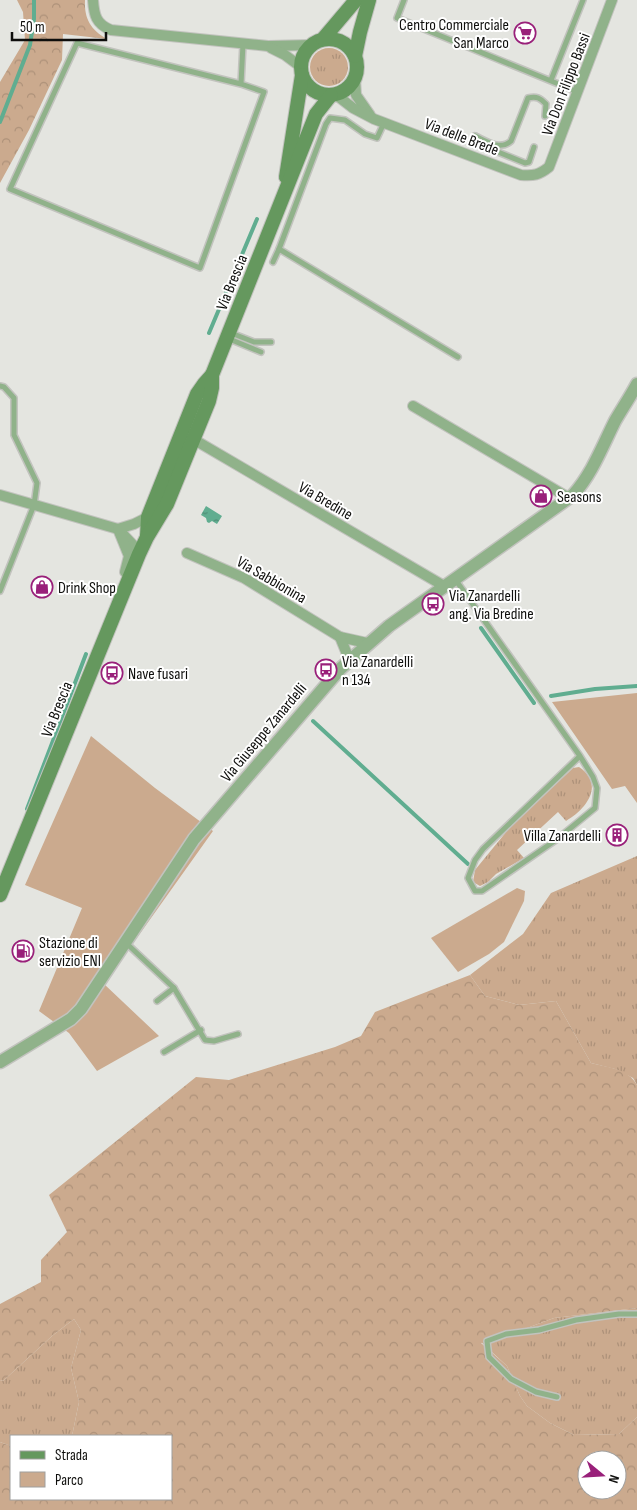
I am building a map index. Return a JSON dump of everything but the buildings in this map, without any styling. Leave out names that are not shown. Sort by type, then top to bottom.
[{"type":"main road","name":"Via Brescia","points":[[282,203],[305,51],[317,42],[356,0]]},
{"type":"main road","points":[[355,56],[369,0]]},
{"type":"main road","points":[[317,42],[336,39],[348,46],[355,56],[357,64],[355,78]]},
{"type":"main road","points":[[301,71],[310,88],[316,92],[333,95]]},
{"type":"main road","name":"Via Brescia","points":[[146,537],[148,517],[197,394],[212,376],[316,114],[333,95],[347,88],[355,78]]},
{"type":"main road","name":"Via Brescia","points":[[0,895],[146,537],[167,504],[209,401],[212,376]]},
{"type":"street","points":[[93,0],[96,18],[104,28],[111,30],[268,46],[317,42]]},
{"type":"street","name":"Via Don Filippo Bassi","points":[[540,175],[549,167],[612,0]]},
{"type":"street","points":[[268,46],[285,55],[301,71]]},
{"type":"street","points":[[355,78],[356,95],[374,119]]},
{"type":"street","name":"Via delle Brede","points":[[333,95],[353,108],[384,123],[521,175],[540,175]]},
{"type":"street","name":"Via Giuseppe Zanardelli","points":[[0,1062],[71,1019],[81,1009],[194,839],[317,693],[350,659],[367,643],[408,617],[449,582],[507,546],[569,498],[582,485],[637,384]]},
{"type":"street","points":[[413,406],[569,498]]},
{"type":"street","name":"Via Bredine","points":[[193,439],[449,582]]},
{"type":"street","points":[[0,495],[118,529],[139,554]]},
{"type":"street","points":[[118,529],[148,517]]},
{"type":"street","points":[[88,677],[94,650],[129,563],[129,556],[118,529]]},
{"type":"street","name":"Via Sabbionina","points":[[187,553],[244,578],[340,636],[367,643]]},
{"type":"street","points":[[340,636],[350,659]]},
{"type":"lane","points":[[404,0],[397,18],[578,92]]},
{"type":"lane","points":[[551,80],[583,0]]},
{"type":"lane","points":[[77,43],[241,84],[264,92],[200,268],[10,189],[77,43]]},
{"type":"lane","points":[[241,84],[243,44]]},
{"type":"lane","points":[[534,147],[529,162],[525,164],[481,145],[476,141],[475,136],[497,146],[508,144],[511,141],[528,98],[535,96],[546,104],[545,116]]},
{"type":"lane","points":[[273,262],[322,132],[330,118],[344,120],[365,134],[377,138],[384,123]]},
{"type":"lane","points":[[279,248],[458,357]]},
{"type":"lane","points":[[229,335],[254,342],[271,342]]},
{"type":"lane","points":[[229,335],[261,352]]},
{"type":"lane","points":[[0,386],[4,387],[14,398],[14,435],[37,482],[34,505],[0,591]]},
{"type":"lane","points":[[449,582],[580,756],[593,777],[597,788],[595,808],[529,859],[482,890],[475,891],[468,878],[476,860],[484,849],[580,756]]},
{"type":"lane","points":[[125,942],[174,988],[206,1040],[210,1042],[238,1034]]},
{"type":"lane","points":[[157,1001],[174,988]]},
{"type":"lane","points":[[164,1052],[201,1030]]},
{"type":"lane","points":[[557,1397],[536,1392],[511,1379],[489,1357],[486,1341],[506,1334],[538,1330],[576,1320],[619,1314],[637,1314]]},
{"type":"green space","points":[[17,0],[85,0],[87,18],[93,28],[107,39],[63,34],[62,60],[29,130],[0,183],[0,82],[25,40],[23,12]]},
{"type":"green space","points":[[329,48],[342,54],[348,67],[342,80],[329,86],[316,80],[310,67],[316,54]]},
{"type":"green space","points":[[637,693],[637,803],[625,786],[612,789],[552,702]]},
{"type":"green space","points":[[91,736],[155,788],[213,831],[104,984],[159,1036],[97,1071],[69,1033],[39,1011],[82,908],[25,885]]},
{"type":"green space","points":[[579,767],[587,774],[592,788],[590,796],[581,810],[566,821],[558,812],[517,850],[524,858],[496,874],[488,882],[480,886],[473,882],[475,870],[511,826],[573,768]]},
{"type":"green space","points":[[637,856],[637,1085],[633,1078],[615,1069],[591,1063],[556,1001],[519,1005],[485,996],[470,975],[523,934],[551,893]]},
{"type":"green space","points":[[517,888],[525,891],[524,901],[504,942],[489,954],[458,972],[431,938]]},
{"type":"green space","points":[[470,975],[485,996],[519,1005],[556,1001],[591,1063],[623,1072],[629,1075],[637,1085],[637,1308],[554,1318],[481,1343],[507,1366],[520,1396],[527,1406],[550,1423],[574,1435],[619,1434],[637,1417],[637,1510],[0,1510],[0,1442],[10,1446],[10,1500],[172,1500],[172,1435],[72,1435],[79,1402],[71,1368],[81,1330],[74,1319],[52,1336],[3,1381],[0,1380],[0,1304],[41,1282],[41,1260],[67,1232],[49,1195],[196,1077],[229,1080],[335,1047],[361,1036],[375,1012]]},
{"type":"green space","points":[[637,1308],[637,1417],[619,1434],[574,1435],[550,1423],[527,1406],[520,1396],[507,1366],[481,1342],[500,1338],[554,1318]]},
{"type":"green space","points":[[74,1319],[81,1330],[71,1368],[79,1402],[72,1435],[10,1435],[10,1446],[0,1442],[0,1380],[3,1381],[52,1336]]},
{"type":"water","points":[[206,506],[222,516],[217,524],[212,521],[207,522],[206,518],[201,515]]},
{"type":"waterway","points":[[0,122],[30,45],[34,19],[34,0]]},
{"type":"waterway","points":[[209,333],[257,219]]},
{"type":"waterway","points":[[481,628],[534,703]]},
{"type":"waterway","points":[[27,809],[86,654]]},
{"type":"waterway","points":[[551,696],[595,689],[637,686]]},
{"type":"waterway","points":[[313,721],[468,864]]},
{"type":"place","name":"Centro Commerciale San Marco","points":[[525,33]]},
{"type":"place","name":"Seasons","points":[[541,496]]},
{"type":"place","name":"Drink Shop","points":[[42,587]]},
{"type":"place","name":"Via Zanardelli ang. Via Bredine","points":[[433,604]]},
{"type":"place","name":"Via Zanardelli n 134","points":[[326,670]]},
{"type":"place","name":"Nave fusari","points":[[112,673]]},
{"type":"place","name":"Villa Zanardelli","points":[[617,835]]},
{"type":"place","name":"Stazione di servizio ENI","points":[[23,951]]}]
